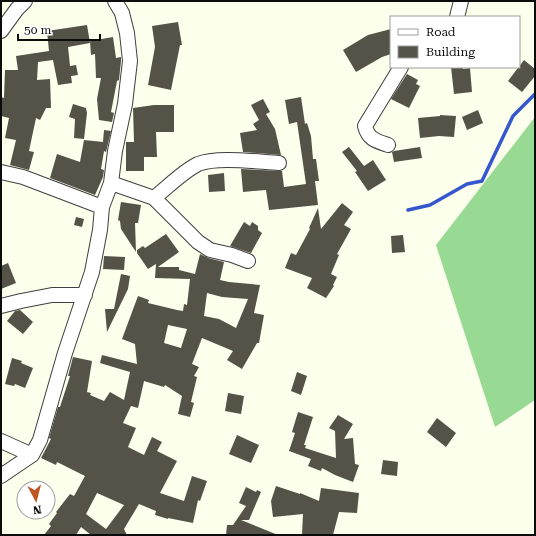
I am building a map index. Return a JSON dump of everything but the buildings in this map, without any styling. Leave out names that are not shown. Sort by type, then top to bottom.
[{"type":"street","points":[[1,30],[25,1]]},
{"type":"street","points":[[1,476],[32,456],[40,440],[65,353],[92,272],[100,230],[102,207],[110,183],[125,104],[130,61],[127,34],[122,13],[115,1]]},
{"type":"street","points":[[458,16],[461,1]]},
{"type":"street","points":[[388,145],[376,141],[367,134],[365,126],[400,68]]},
{"type":"street","points":[[154,198],[186,172],[199,164],[216,160],[278,164]]},
{"type":"street","points":[[1,172],[22,177],[102,207]]},
{"type":"street","points":[[110,183],[154,198],[204,246],[218,253],[232,255],[248,261]]},
{"type":"street","points":[[1,306],[52,294],[85,295]]},
{"type":"street","points":[[1,441],[32,456]]},
{"type":"green space","points":[[535,117],[535,400],[495,427],[436,245]]},
{"type":"waterway","points":[[408,210],[430,205],[467,184],[482,181],[513,116],[535,94]]}]
